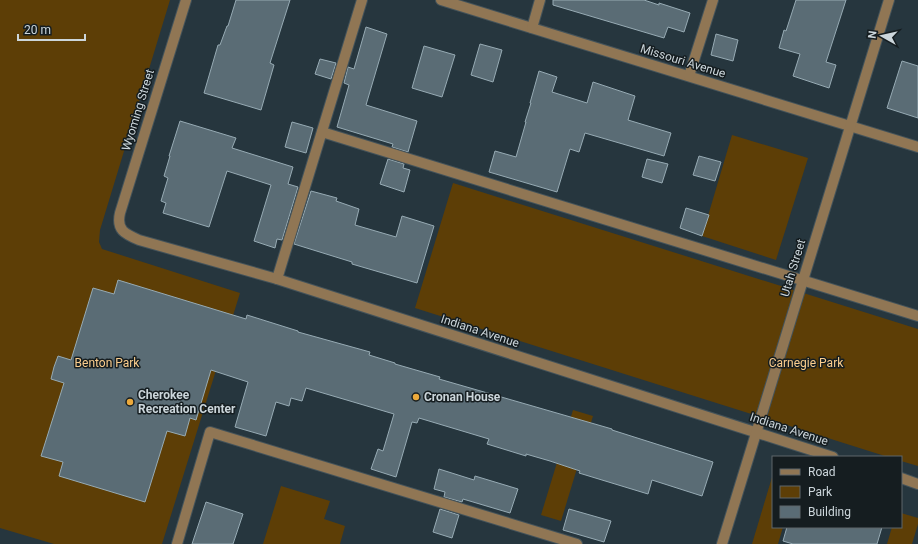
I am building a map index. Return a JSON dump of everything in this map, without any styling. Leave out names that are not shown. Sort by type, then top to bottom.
[{"type":"street","name":"Wyoming Street","points":[[121,229],[119,219],[121,208],[186,0]]},
{"type":"street","points":[[277,279],[362,0]]},
{"type":"street","name":"Missouri Avenue","points":[[441,0],[918,147]]},
{"type":"street","points":[[532,28],[540,0]]},
{"type":"street","points":[[689,76],[713,0]]},
{"type":"street","name":"Utah Street","points":[[722,544],[889,0]]},
{"type":"street","points":[[322,132],[918,316]]},
{"type":"street","name":"Indiana Avenue","points":[[121,229],[125,234],[138,240],[277,279],[830,456]]},
{"type":"street","points":[[177,544],[210,432],[578,544]]},
{"type":"street","points":[[902,478],[918,484]]},
{"type":"green space","name":"Benton Park","points":[[0,0],[170,0],[100,230],[99,242],[102,249],[240,293],[162,544],[54,544],[0,528]]},
{"type":"green space","points":[[732,135],[808,158],[776,260],[702,236]]},
{"type":"green space","name":"Carnegie Park","points":[[453,183],[918,329],[918,466],[902,461],[902,456],[885,456],[415,308]]},
{"type":"green space","points":[[573,410],[593,416],[561,521],[541,515]]},
{"type":"green space","points":[[772,477],[772,528],[783,528],[778,544],[752,544]]},
{"type":"green space","points":[[281,486],[330,501],[324,519],[345,526],[340,544],[263,544]]},
{"type":"green space","points":[[902,513],[918,518],[918,524],[912,544],[887,544],[892,528],[902,528]]},
{"type":"building","points":[[236,0],[290,0],[270,63],[274,65],[261,110],[204,93],[218,45],[220,45],[228,26]]},
{"type":"building","points":[[553,0],[644,0],[690,13],[684,32],[668,27],[664,38],[553,5]]},
{"type":"building","points":[[796,0],[846,0],[826,62],[836,65],[829,88],[793,76],[800,54],[779,48],[784,30],[786,31]]},
{"type":"building","points":[[366,27],[387,34],[366,105],[417,121],[408,152],[392,147],[393,144],[337,127],[349,85],[344,83],[348,67],[354,69]]},
{"type":"building","points":[[716,34],[738,40],[733,61],[711,55]]},
{"type":"building","points":[[480,44],[502,50],[493,82],[471,75]]},
{"type":"building","points":[[424,46],[455,55],[442,97],[412,88]]},
{"type":"building","points":[[320,59],[336,63],[331,79],[315,74]]},
{"type":"building","points":[[902,61],[918,66],[918,118],[887,108]]},
{"type":"building","points":[[539,71],[557,77],[552,92],[587,103],[593,82],[635,96],[628,120],[671,133],[664,156],[585,133],[579,152],[570,149],[557,192],[489,172],[495,151],[516,157]]},
{"type":"building","points":[[180,121],[236,138],[232,148],[293,167],[288,184],[298,187],[282,240],[277,239],[275,248],[254,241],[271,185],[227,171],[209,227],[163,213],[166,203],[161,201],[168,178],[164,176]]},
{"type":"building","points":[[292,122],[313,128],[306,153],[285,147]]},
{"type":"building","points":[[699,156],[721,162],[715,181],[693,175]]},
{"type":"building","points":[[388,159],[404,164],[403,168],[410,170],[404,192],[380,184]]},
{"type":"building","points":[[647,159],[668,164],[662,183],[642,177]]},
{"type":"building","points":[[311,191],[337,198],[336,201],[359,209],[355,225],[396,237],[402,216],[434,226],[417,283],[352,264],[352,262],[294,244]]},
{"type":"building","points":[[686,208],[709,215],[702,236],[680,228]]},
{"type":"building","points":[[118,280],[246,319],[247,315],[298,332],[370,352],[369,355],[440,377],[439,379],[612,429],[713,462],[702,496],[652,480],[648,494],[579,473],[580,471],[550,461],[526,454],[526,456],[487,444],[489,439],[419,418],[417,423],[412,422],[396,477],[371,469],[378,449],[383,451],[394,414],[306,388],[302,401],[291,398],[289,406],[276,402],[266,436],[235,427],[248,382],[211,370],[196,420],[190,418],[185,436],[167,431],[145,502],[59,476],[63,462],[41,456],[64,383],[51,379],[54,367],[58,356],[71,360],[93,288],[114,294]]},
{"type":"building","points":[[439,469],[474,480],[475,476],[518,489],[510,513],[463,499],[462,502],[444,497],[445,492],[434,489]]},
{"type":"building","points":[[206,502],[243,514],[233,544],[192,544]]},
{"type":"building","points":[[440,509],[459,515],[452,538],[433,532]]},
{"type":"building","points":[[569,509],[611,521],[604,542],[563,530]]},
{"type":"building","points":[[787,528],[882,528],[877,544],[793,544],[783,541]]},
{"type":"place","name":"Cronan House","points":[[416,397]]},
{"type":"place","name":"Cherokee Recreation Center","points":[[130,402]]}]
